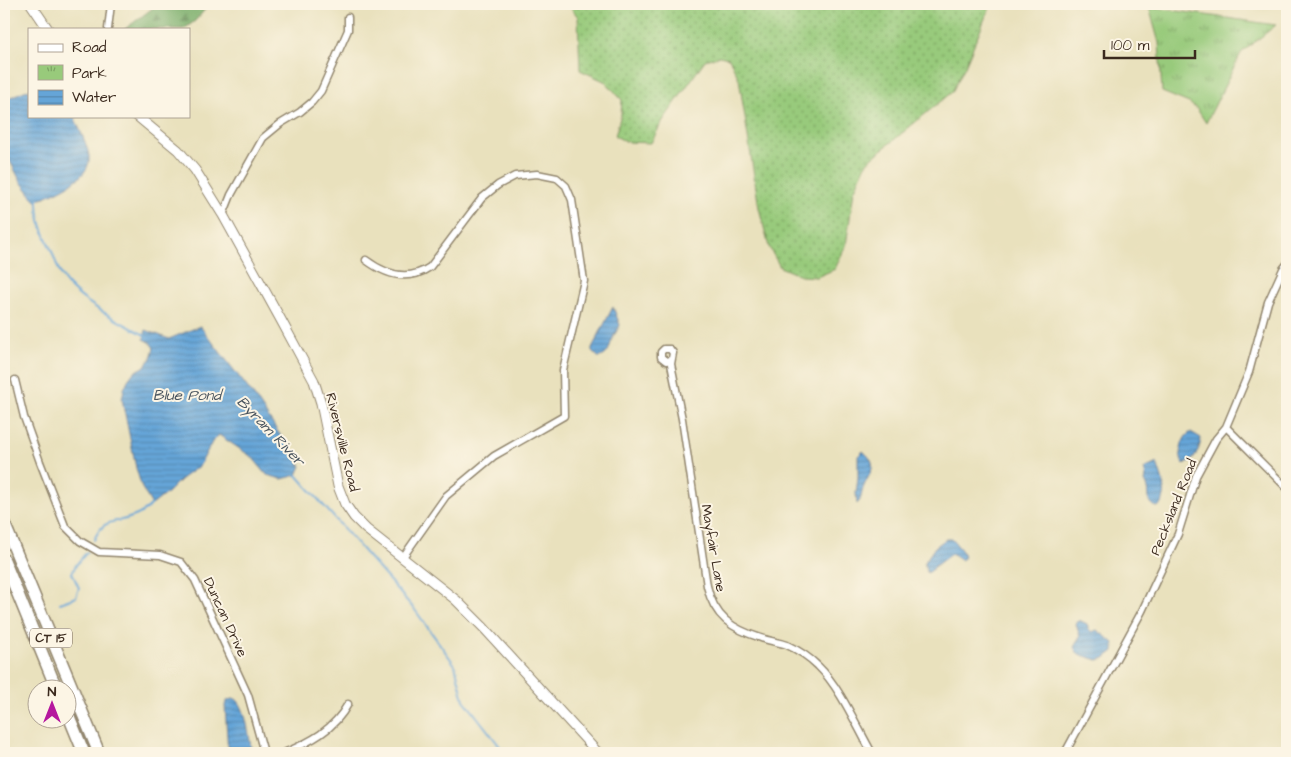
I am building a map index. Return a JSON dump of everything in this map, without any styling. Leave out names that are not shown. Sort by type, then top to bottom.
[{"type":"highway","name":"CT 15","points":[[4,523],[99,753]]},
{"type":"highway","name":"CT 15","points":[[4,560],[53,680]]},
{"type":"highway","points":[[75,730],[84,753]]},
{"type":"street","points":[[32,4],[47,28]]},
{"type":"street","points":[[108,28],[111,4]]},
{"type":"street","points":[[223,215],[231,195],[263,138],[280,124],[300,112],[321,91],[348,30],[348,17]]},
{"type":"street","name":"Riversville Road","points":[[139,118],[180,152],[195,170],[223,215],[314,381],[321,403],[338,486],[345,504],[354,517],[366,529],[403,556],[456,600],[598,753]]},
{"type":"street","points":[[366,260],[387,273],[401,276],[424,271],[430,267],[482,198],[498,185],[515,176],[537,174],[557,178],[566,186],[572,200],[584,281],[563,370],[564,416],[494,456],[446,496],[403,556]]},
{"type":"street","name":"Pecksland Road","points":[[1065,753],[1154,586],[1178,534],[1196,476],[1216,439],[1226,426],[1249,372],[1268,302],[1287,264]]},
{"type":"street","name":"Mayfair Lane","points":[[671,360],[707,586],[714,608],[737,628],[787,645],[801,652],[820,668],[850,710],[872,753]]},
{"type":"street","name":"Duncan Drive","points":[[15,380],[24,417],[65,526],[80,541],[98,552],[160,555],[181,562],[195,580],[248,695],[264,753]]},
{"type":"street","points":[[1226,426],[1287,488]]},
{"type":"street","points":[[284,753],[329,729],[342,716],[348,704]]},
{"type":"green space","points":[[158,4],[210,4],[195,21],[185,28],[126,28]]},
{"type":"green space","points":[[563,4],[991,4],[952,92],[867,162],[854,191],[846,245],[835,269],[817,277],[801,276],[780,267],[769,247],[759,208],[739,79],[729,58],[719,56],[705,60],[662,122],[651,143],[627,142],[615,136],[621,114],[622,100],[606,82],[580,70],[578,17],[569,5]]},
{"type":"green space","points":[[1149,7],[1276,25],[1241,53],[1206,123],[1197,109],[1189,103],[1162,92],[1159,43]]},
{"type":"water","points":[[28,89],[28,118],[75,118],[89,156],[88,164],[78,179],[61,190],[36,201],[21,182],[4,150],[4,100]]},
{"type":"water","points":[[613,307],[620,325],[606,353],[602,357],[598,357],[592,351],[592,348]]},
{"type":"water","name":"Blue Pond","points":[[200,326],[254,396],[301,466],[297,475],[282,479],[267,475],[252,457],[219,435],[212,442],[200,465],[152,505],[142,488],[136,468],[122,399],[124,389],[134,372],[144,367],[151,358],[154,348],[150,342],[144,339],[146,330],[169,339]]},
{"type":"water","points":[[1191,432],[1201,438],[1199,446],[1194,458],[1183,464],[1181,460],[1181,446]]},
{"type":"water","points":[[863,451],[871,460],[872,468],[857,504],[858,456]]},
{"type":"water","points":[[1157,463],[1164,486],[1164,497],[1158,507],[1152,505],[1149,501],[1144,469]]},
{"type":"water","points":[[946,539],[952,539],[962,551],[964,556],[962,560],[951,554],[927,573],[924,563],[935,547]]},
{"type":"water","points":[[1079,620],[1087,624],[1092,632],[1097,630],[1114,643],[1114,651],[1105,658],[1098,660],[1078,654],[1074,647],[1080,637],[1076,624]]},
{"type":"water","points":[[236,699],[243,709],[252,753],[228,753],[225,705],[228,700]]},
{"type":"waterway","name":"Byram River","points":[[38,198],[38,211],[42,228],[65,282],[95,307],[146,336]]},
{"type":"waterway","name":"Byram River","points":[[296,474],[415,610],[455,665],[464,700],[505,753]]},
{"type":"waterway","points":[[94,540],[106,524],[138,515],[152,504]]},
{"type":"waterway","points":[[60,603],[76,597],[79,588],[72,573],[87,552]]},
{"type":"waterway","points":[[4,626],[7,623]]}]
